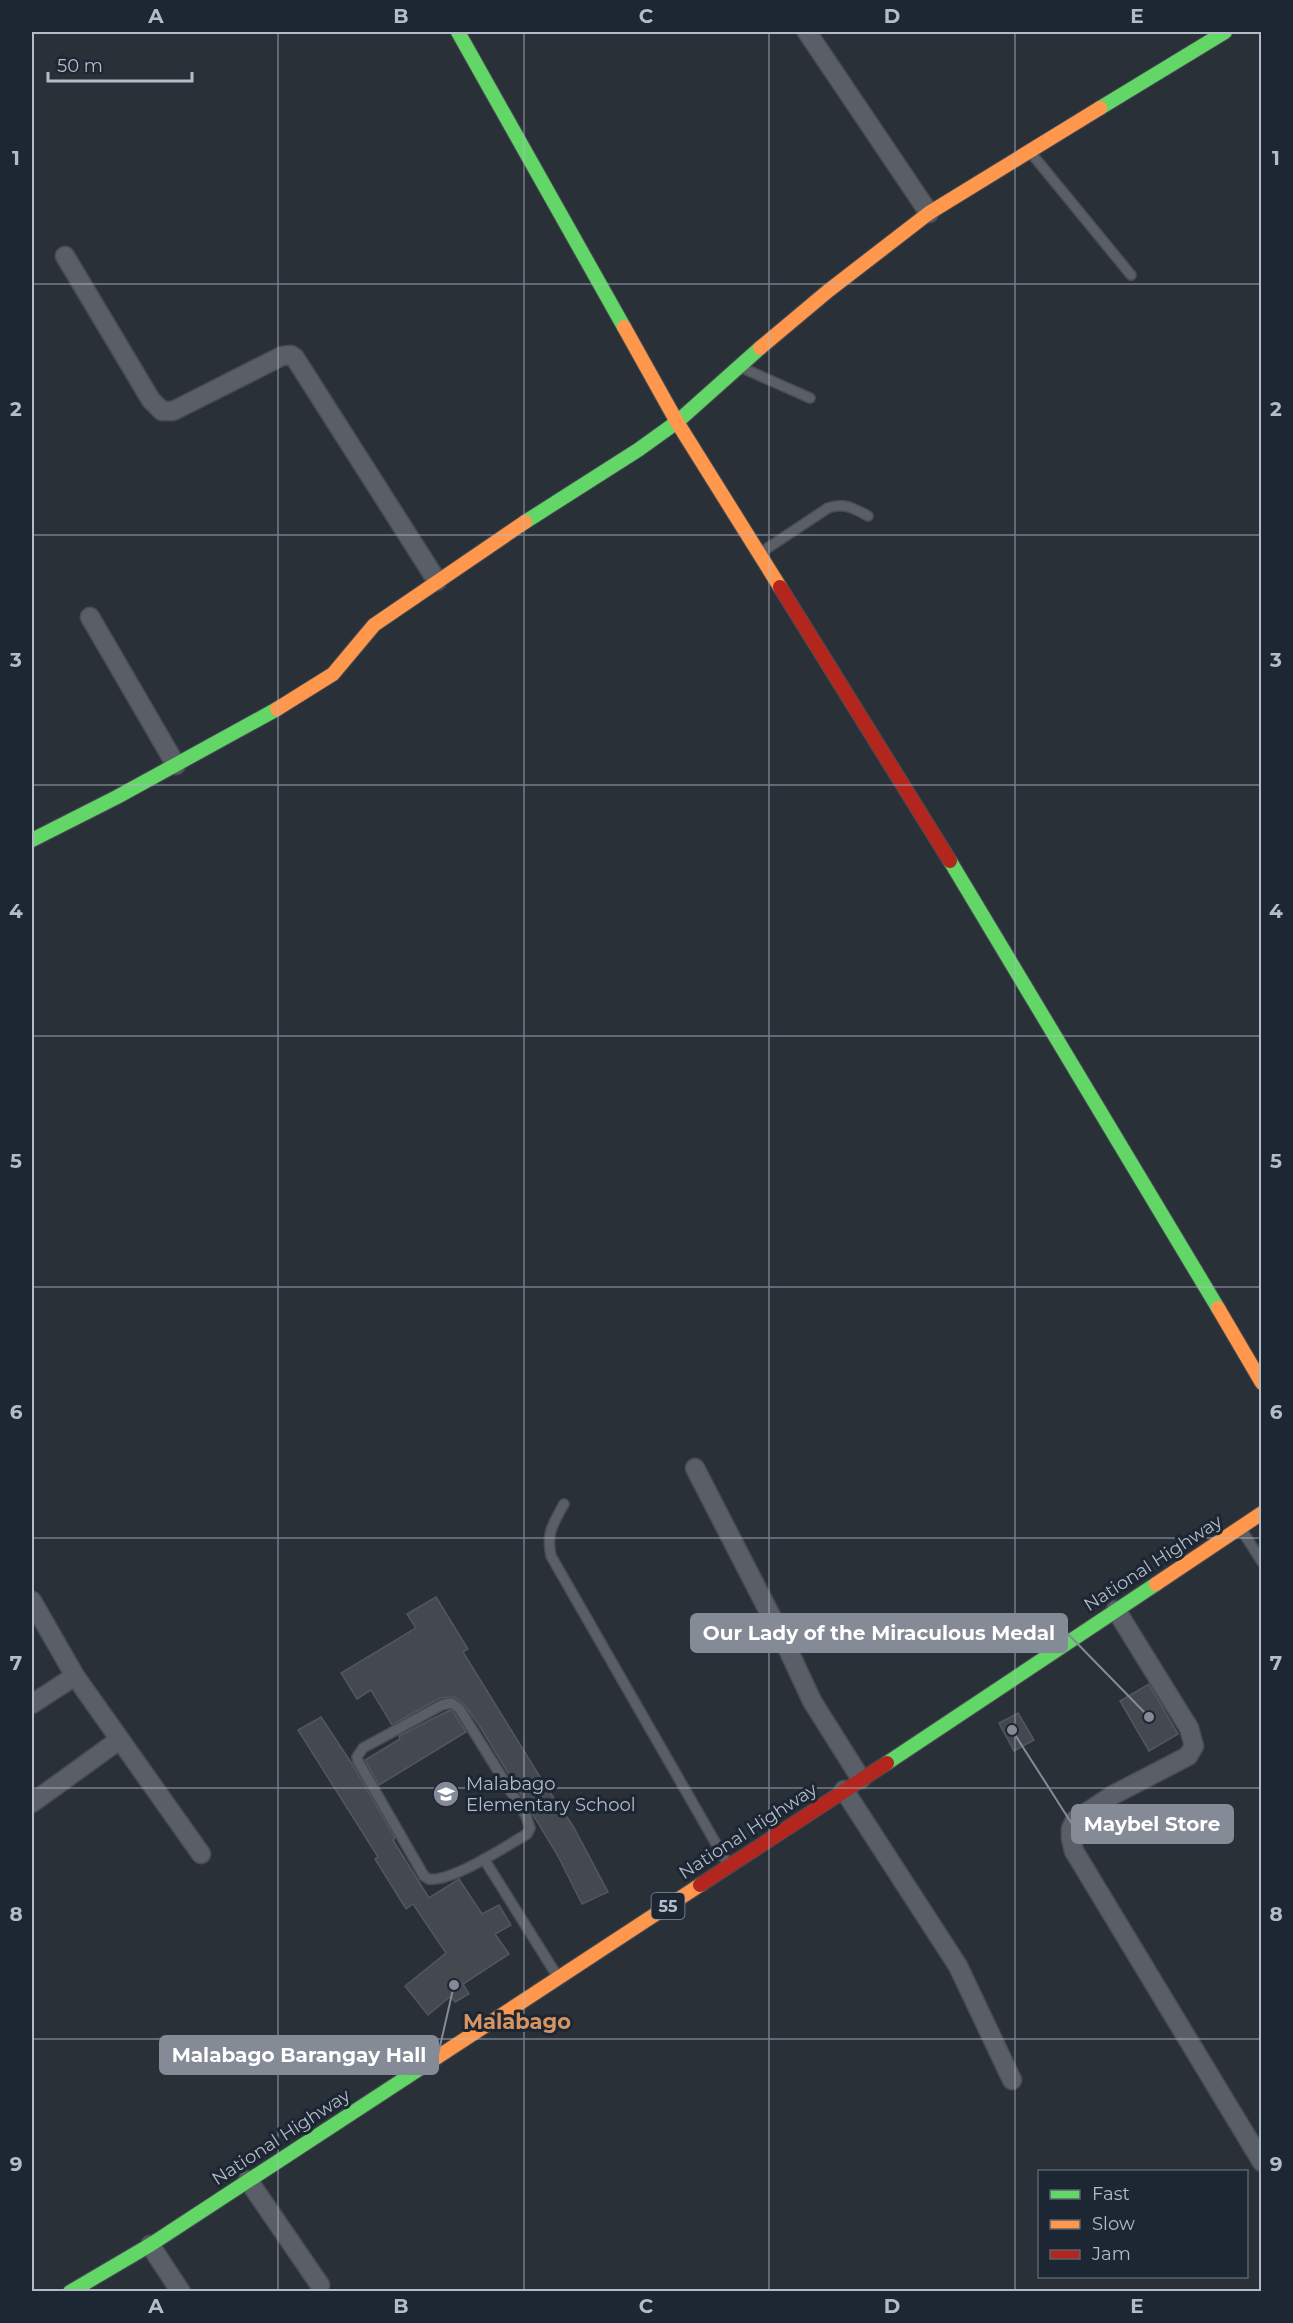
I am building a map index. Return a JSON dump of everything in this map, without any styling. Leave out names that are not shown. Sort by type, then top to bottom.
[{"type":"main road","points":[[458,32],[677,422],[974,899],[1262,1383]]},
{"type":"main road","points":[[32,840],[176,765],[324,681],[343,664],[374,625],[437,580],[638,450],[677,422],[738,366],[828,291],[929,213],[1225,32]]},
{"type":"main road","name":"National Highway","points":[[78,2290],[729,1866],[1262,1513]]},
{"type":"street","points":[[807,32],[929,213]]},
{"type":"street","points":[[65,256],[151,400],[162,411],[173,411],[287,354],[295,358],[437,580]]},
{"type":"street","points":[[90,617],[176,765]]},
{"type":"street","points":[[695,1468],[813,1701],[861,1779]]},
{"type":"street","points":[[32,1601],[75,1676],[201,1854]]},
{"type":"street","points":[[1116,1610],[1190,1728],[1194,1746],[1188,1756],[1084,1812],[1075,1820],[1071,1829],[1072,1845],[1262,2162]]},
{"type":"street","points":[[32,1704],[75,1676]]},
{"type":"street","points":[[32,1803],[119,1740]]},
{"type":"street","points":[[844,1790],[958,1966],[1012,2080]]},
{"type":"street","points":[[248,2180],[320,2285]]},
{"type":"street","points":[[150,2245],[181,2292]]},
{"type":"lane","points":[[1030,151],[1131,275]]},
{"type":"lane","points":[[738,366],[810,398]]},
{"type":"lane","points":[[760,553],[836,505],[847,505],[868,516]]},
{"type":"lane","points":[[564,1504],[548,1541],[551,1556],[729,1866]]},
{"type":"lane","points":[[1241,1527],[1262,1562]]},
{"type":"lane","points":[[456,1704],[529,1823],[527,1834],[484,1859],[435,1880],[424,1876],[358,1761],[359,1752],[442,1705],[456,1704]]},
{"type":"lane","points":[[484,1859],[557,1977]]},
{"type":"building","points":[[436,1597],[468,1649],[463,1652],[573,1826],[608,1892],[582,1904],[558,1856],[479,1725],[463,1703],[454,1697],[440,1698],[392,1725],[371,1690],[357,1699],[341,1673],[416,1628],[407,1614]]},
{"type":"building","points":[[1149,1684],[1178,1734],[1149,1751],[1120,1701]]},
{"type":"building","points":[[450,1710],[466,1732],[379,1785],[365,1760],[400,1739],[399,1736]]},
{"type":"building","points":[[1018,1713],[1034,1740],[1014,1751],[999,1723]]},
{"type":"building","points":[[321,1717],[354,1767],[395,1838],[393,1840],[429,1898],[459,1879],[482,1914],[499,1905],[511,1925],[495,1934],[509,1954],[463,1984],[469,1994],[455,2002],[451,1996],[428,2015],[405,1986],[446,1953],[413,1904],[406,1909],[375,1859],[378,1857],[298,1730]]},
{"type":"traffic: fast","points":[[458,32],[624,327]]},
{"type":"traffic: fast","points":[[1100,108],[1225,32]]},
{"type":"traffic: fast","points":[[525,522],[638,450],[677,422],[760,348]]},
{"type":"traffic: fast","points":[[32,840],[117,797],[277,709]]},
{"type":"traffic: fast","points":[[950,861],[1218,1308]]},
{"type":"traffic: fast","points":[[887,1763],[1156,1584]]},
{"type":"traffic: fast","points":[[70,2292],[150,2245],[430,2062]]},
{"type":"traffic: slow","points":[[760,348],[828,291],[929,213],[1100,108]]},
{"type":"traffic: slow","points":[[624,327],[677,422],[780,587]]},
{"type":"traffic: slow","points":[[277,709],[333,674],[374,625],[525,522]]},
{"type":"traffic: slow","points":[[1218,1308],[1262,1383]]},
{"type":"traffic: slow","points":[[1156,1584],[1262,1513]]},
{"type":"traffic: slow","points":[[430,2062],[700,1885]]},
{"type":"traffic: jam","points":[[780,587],[950,861]]},
{"type":"traffic: jam","points":[[700,1885],[887,1763]]},
{"type":"place","name":"Our Lady of the Miraculous Medal","points":[[1149,1717]]},
{"type":"place","name":"Maybel Store","points":[[1012,1730]]},
{"type":"place","name":"Malabago Elementary School","points":[[446,1794]]},
{"type":"place","name":"Malabago Barangay Hall","points":[[454,1985]]},
{"type":"district","name":"Malabago","points":[[517,2021]]}]
